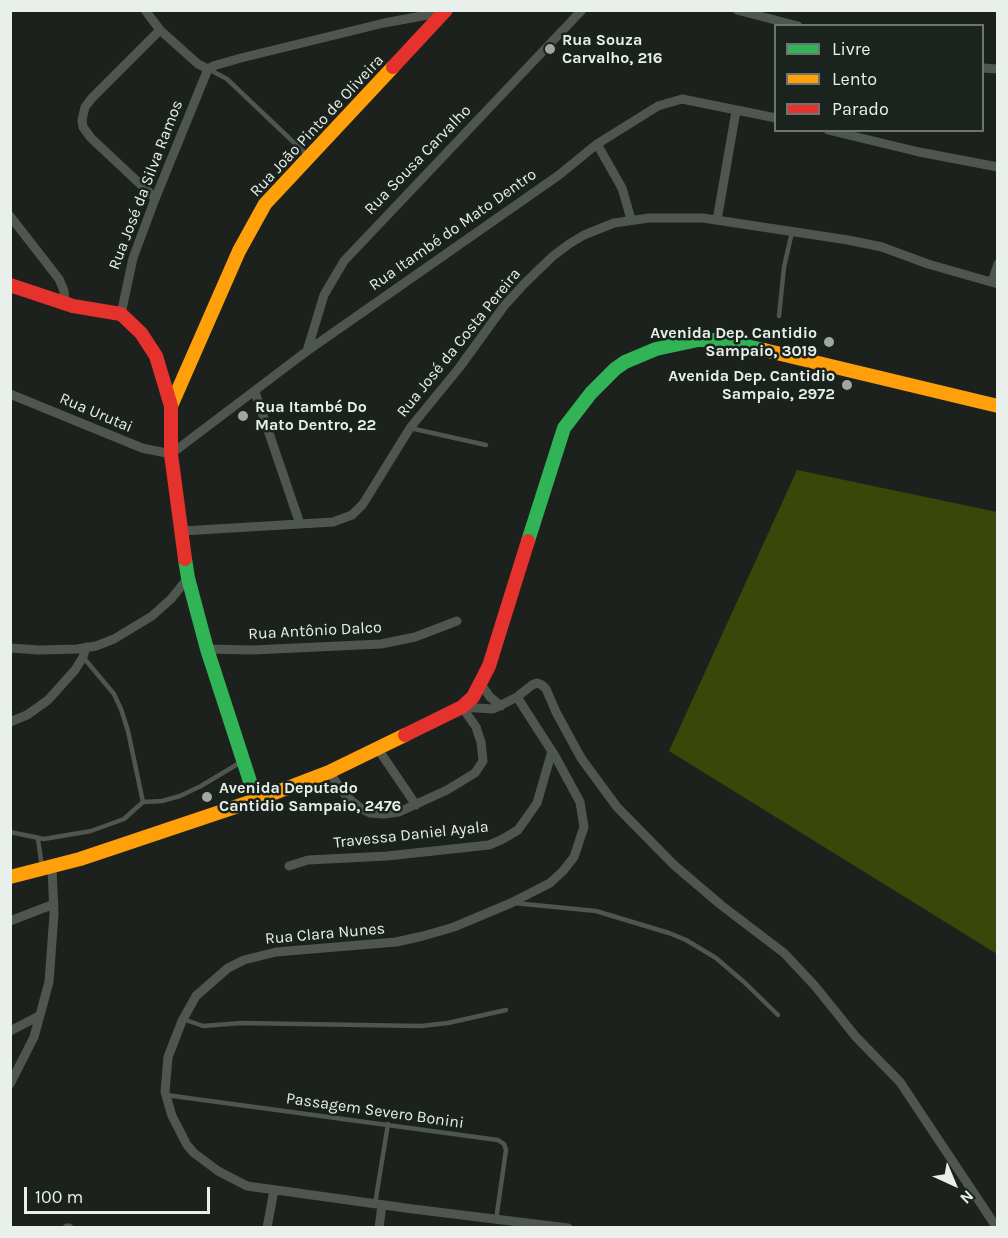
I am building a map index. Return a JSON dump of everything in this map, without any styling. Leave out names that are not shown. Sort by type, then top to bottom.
[{"type":"main road","name":"Rua João Pinto de Oliveira","points":[[171,406],[256,217],[270,196],[447,11]]},
{"type":"main road","points":[[10,285],[65,303],[121,313],[141,333],[156,356],[171,406],[171,454],[188,578],[207,649],[256,800]]},
{"type":"main road","points":[[10,877],[47,869],[256,800],[329,772],[462,708],[473,697],[489,666],[564,428],[591,393],[625,362],[677,343],[720,340],[998,406]]},
{"type":"street","points":[[145,10],[160,30],[198,64],[208,69],[241,58],[447,11]]},
{"type":"street","name":"Rua Sousa Carvalho","points":[[307,351],[324,295],[344,261],[582,10]]},
{"type":"street","points":[[737,10],[790,24]]},
{"type":"street","points":[[155,198],[91,138],[83,127],[82,120],[85,107],[92,98],[160,30]]},
{"type":"street","name":"Rua José da Silva Ramos","points":[[121,313],[133,258],[208,69]]},
{"type":"street","name":"Rua Itambé do Mato Dentro","points":[[171,454],[307,351],[559,175],[626,124],[669,102],[682,99],[774,118]]},
{"type":"street","points":[[717,220],[736,111]]},
{"type":"street","points":[[836,132],[929,154],[998,167]]},
{"type":"street","points":[[597,144],[622,188],[631,219]]},
{"type":"street","points":[[10,216],[59,279],[64,291],[65,303]]},
{"type":"street","name":"Rua José da Costa Pereira","points":[[182,531],[232,526],[333,522],[352,515],[363,504],[410,428],[459,368],[504,306],[553,256],[584,235],[614,223],[631,219],[717,220],[882,247],[928,264],[995,283]]},
{"type":"street","points":[[995,283],[998,264]]},
{"type":"street","points":[[255,392],[300,525]]},
{"type":"street","name":"Rua Urutai","points":[[10,394],[142,448],[171,454]]},
{"type":"street","points":[[10,648],[85,652],[123,635],[145,621],[171,599],[188,578]]},
{"type":"street","name":"Rua Antônio Dalco","points":[[207,649],[253,650],[381,644],[415,637],[457,621]]},
{"type":"street","points":[[10,722],[27,715],[48,700],[75,670],[85,652]]},
{"type":"street","points":[[462,708],[493,709],[517,697],[537,683],[546,689],[581,758],[597,782],[634,825],[674,865],[784,953],[815,986],[856,1037],[900,1082],[996,1227]]},
{"type":"street","points":[[481,684],[490,697],[501,706]]},
{"type":"street","name":"Rua Clara Nunes","points":[[517,697],[552,751],[580,802],[584,827],[581,837],[574,857],[557,877],[540,889],[511,903],[453,927],[402,941],[295,950],[244,960],[228,968],[196,996],[183,1019],[168,1057],[165,1079],[166,1095],[171,1116],[187,1145],[201,1160],[247,1186],[500,1223],[568,1227]]},
{"type":"street","points":[[329,772],[346,796],[370,813],[399,812],[416,805],[458,784],[475,773],[481,765],[484,755],[482,742],[476,727],[462,708]]},
{"type":"street","points":[[378,749],[416,805]]},
{"type":"street","name":"Travessa Daniel Ayala","points":[[289,866],[309,860],[387,856],[481,846],[501,840],[518,830],[537,803],[552,751]]},
{"type":"street","points":[[10,1084],[25,1058],[52,965],[54,904],[47,869]]},
{"type":"street","points":[[10,921],[54,904]]},
{"type":"street","points":[[10,1031],[39,1016]]},
{"type":"street","points":[[267,1227],[274,1190]]},
{"type":"street","points":[[379,1205],[379,1227]]},
{"type":"lane","points":[[208,69],[227,79],[308,157]]},
{"type":"lane","points":[[779,316],[784,267],[792,232]]},
{"type":"lane","points":[[410,428],[486,445]]},
{"type":"lane","points":[[85,652],[114,694],[121,709],[143,802]]},
{"type":"lane","points":[[10,832],[38,839],[57,838],[110,825],[124,819],[143,802],[162,801],[180,796],[243,761]]},
{"type":"lane","points":[[38,839],[47,869]]},
{"type":"lane","points":[[511,903],[596,911],[686,940],[716,958],[778,1015]]},
{"type":"lane","points":[[183,1019],[203,1026],[241,1023],[421,1026],[448,1023],[506,1010]]},
{"type":"lane","name":"Passagem Severo Bonini","points":[[166,1095],[491,1138],[502,1142],[506,1149],[500,1223]]},
{"type":"lane","points":[[379,1205],[388,1124]]},
{"type":"green space","points":[[797,470],[997,512],[997,954],[669,751]]},
{"type":"traffic: fast","points":[[528,541],[564,428],[591,393],[615,369],[625,362],[656,349],[698,340],[720,340],[764,350]]},
{"type":"traffic: fast","points":[[185,559],[207,649],[256,800]]},
{"type":"traffic: slow","points":[[171,406],[239,251],[265,204],[393,67]]},
{"type":"traffic: slow","points":[[764,350],[998,406]]},
{"type":"traffic: slow","points":[[10,877],[80,859],[256,800],[329,772],[405,735]]},
{"type":"traffic: jam","points":[[393,67],[446,10]]},
{"type":"traffic: jam","points":[[10,285],[73,306],[121,314],[141,333],[156,356],[171,406],[171,454],[185,559]]},
{"type":"traffic: jam","points":[[405,735],[462,707],[473,697],[489,666],[528,541]]},
{"type":"place","name":"Rua Souza Carvalho, 216","points":[[550,49]]},
{"type":"place","name":"Avenida Dep. Cantidio Sampaio, 3019","points":[[829,342]]},
{"type":"place","name":"Avenida Dep. Cantidio Sampaio, 2972","points":[[847,385]]},
{"type":"place","name":"Rua Itambé Do Mato Dentro, 22","points":[[243,416]]},
{"type":"place","name":"Avenida Deputado Cantidio Sampaio, 2476","points":[[207,797]]}]
